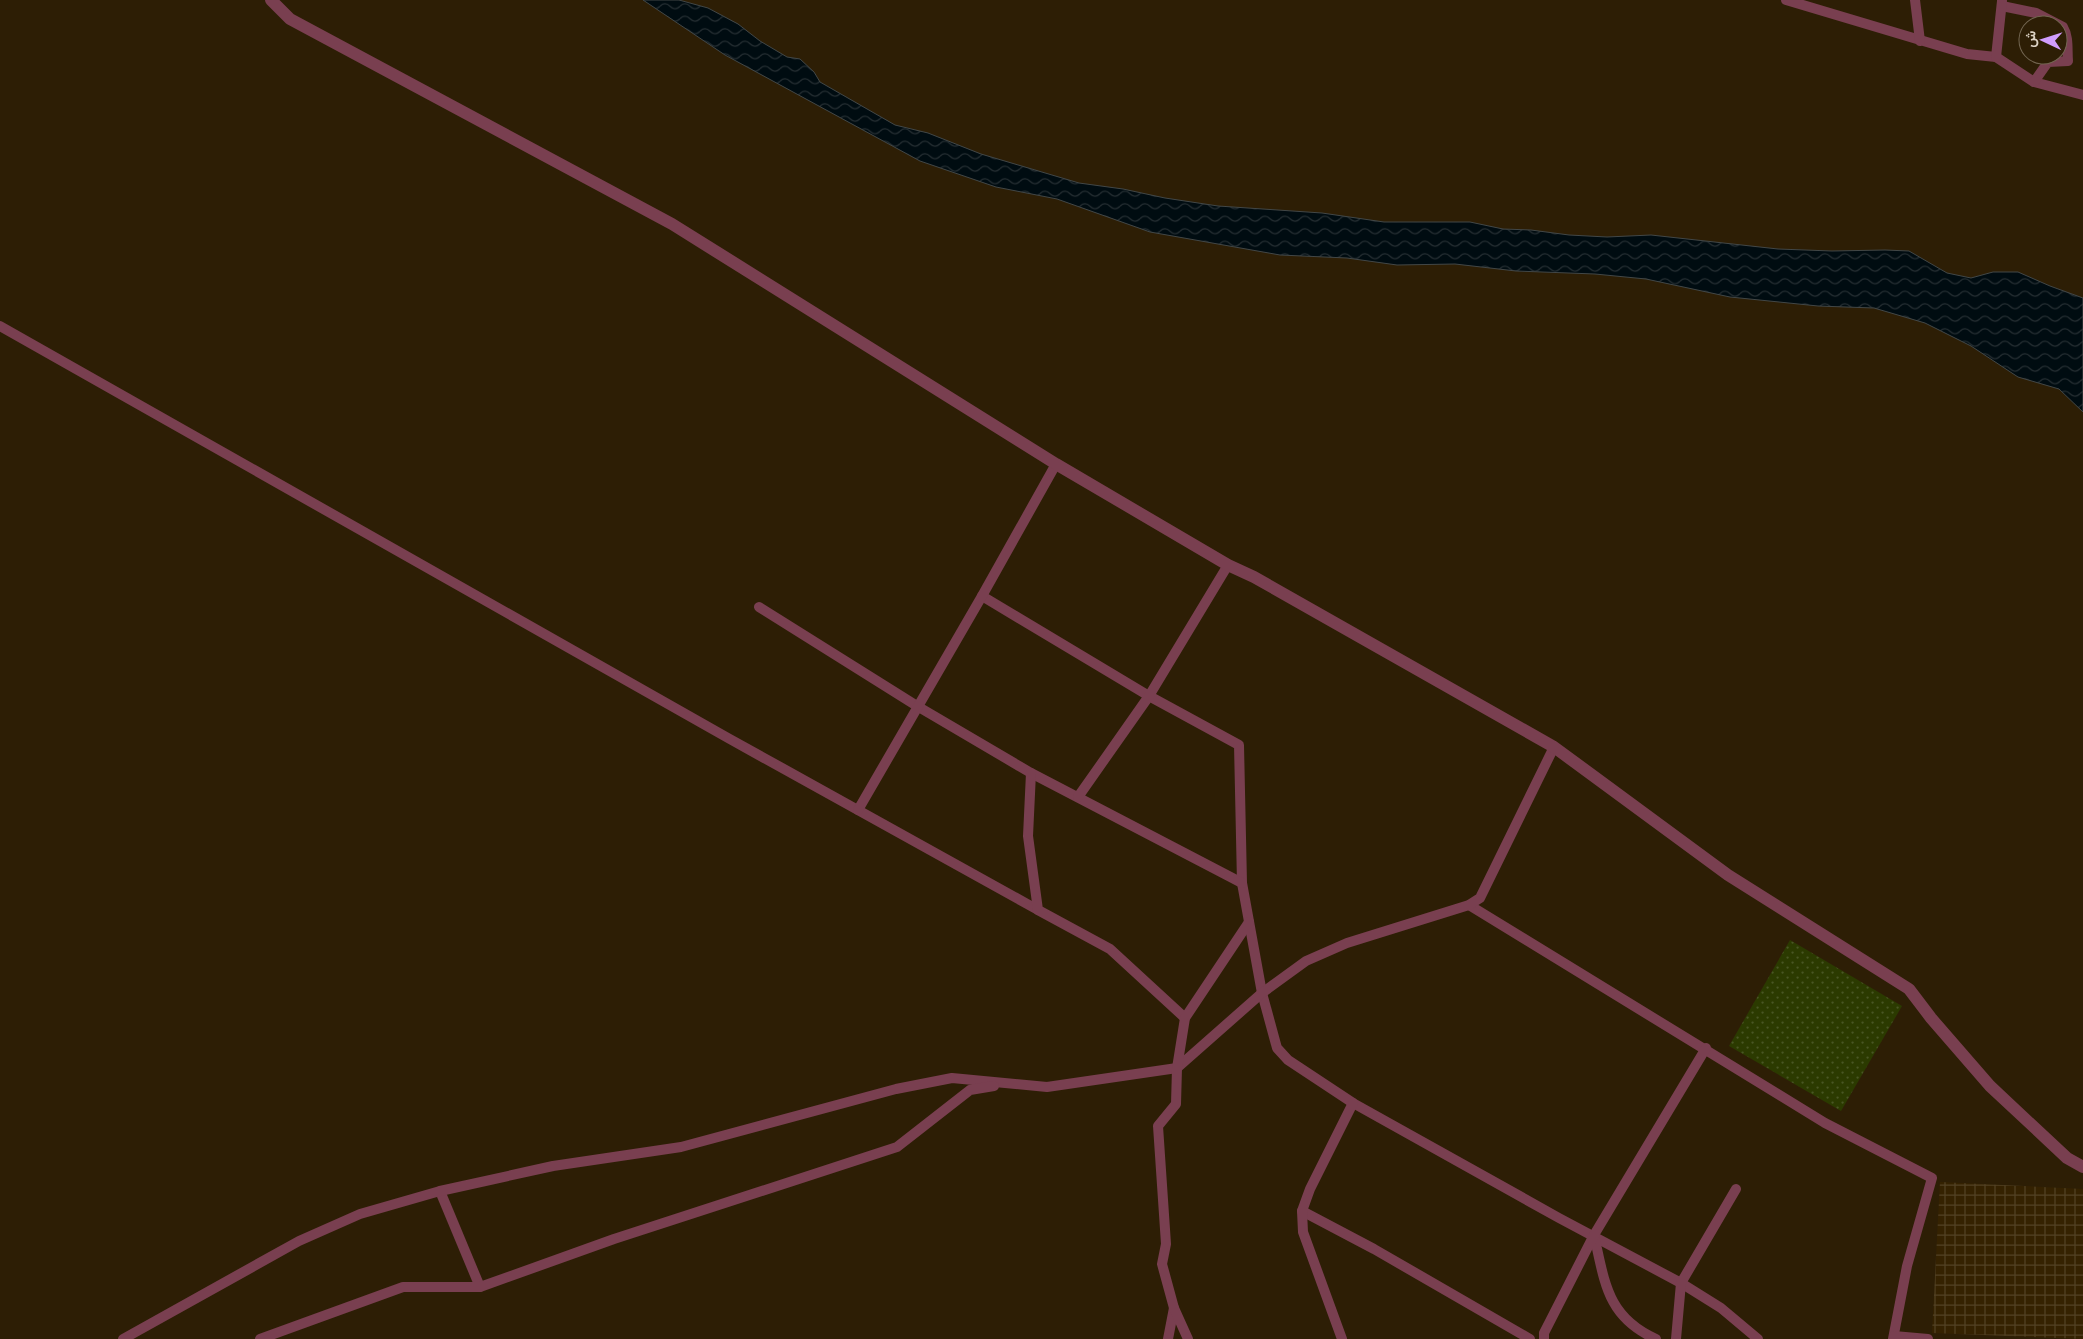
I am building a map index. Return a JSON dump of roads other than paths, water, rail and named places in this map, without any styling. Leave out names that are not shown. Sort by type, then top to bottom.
[{"type":"street","points":[[271,0],[290,18],[672,224],[1056,464],[1228,565],[1254,577],[1554,747],[1735,881],[1909,989],[1930,1018],[1990,1086],[2067,1158],[2083,1167]]},
{"type":"street","points":[[1915,0],[1920,41]]},
{"type":"street","points":[[1791,1],[1920,41],[1967,54],[1996,58],[2034,82],[2083,95]]},
{"type":"street","points":[[1996,58],[2002,3],[2036,13],[2063,27],[2065,30],[2068,61],[2048,62],[2034,82]]},
{"type":"street","points":[[0,326],[858,810],[1110,949],[1185,1018]]},
{"type":"street","points":[[858,810],[1056,464]]},
{"type":"street","points":[[1078,797],[1149,696],[1228,565]]},
{"type":"street","points":[[982,596],[1149,696],[1238,745],[1242,883],[1262,993],[1277,1048],[1288,1060],[1353,1104],[1681,1283],[1721,1308],[1758,1339]]},
{"type":"street","points":[[759,607],[917,706],[1031,773],[1242,883]]},
{"type":"street","points":[[122,1339],[299,1241],[360,1214],[440,1191],[553,1166],[681,1147],[896,1089],[952,1078],[1047,1087],[1177,1068],[1262,993],[1306,961],[1339,947],[1469,905],[1480,898],[1554,747]]},
{"type":"street","points":[[1031,773],[1028,836],[1038,910]]},
{"type":"street","points":[[1469,905],[1706,1048],[1825,1123],[1932,1178],[1907,1266],[1893,1338],[1928,1339]]},
{"type":"street","points":[[1188,1339],[1174,1308],[1162,1264],[1166,1244],[1158,1126],[1176,1104],[1177,1068],[1185,1018],[1249,922]]},
{"type":"street","points":[[1544,1339],[1544,1334],[1594,1235],[1706,1048]]},
{"type":"street","points":[[260,1339],[403,1287],[480,1287],[614,1238],[897,1147],[970,1090],[1008,1083]]},
{"type":"street","points":[[1342,1339],[1303,1232],[1302,1211],[1310,1189],[1353,1104]]},
{"type":"street","points":[[1676,1339],[1681,1283],[1736,1189]]},
{"type":"street","points":[[440,1191],[480,1287]]},
{"type":"street","points":[[1302,1211],[1374,1249],[1530,1339]]},
{"type":"street","points":[[1594,1235],[1606,1288],[1622,1316],[1642,1333],[1656,1339]]},
{"type":"street","points":[[1168,1339],[1174,1308]]},
{"type":"water","points":[[643,0],[679,0],[708,8],[738,24],[760,41],[787,57],[800,59],[814,72],[820,82],[895,125],[928,133],[981,154],[1079,183],[1218,206],[1322,213],[1384,222],[1470,222],[1503,229],[1531,230],[1569,235],[1607,237],[1651,235],[1778,249],[1909,251],[1947,273],[1971,278],[1993,272],[2018,272],[2083,298],[2083,412],[2059,389],[2018,377],[1971,346],[1925,323],[1874,308],[1818,306],[1730,297],[1646,279],[1595,274],[1516,271],[1455,264],[1397,265],[1347,258],[1280,255],[1150,232],[1057,199],[996,187],[920,161],[725,55]]}]
